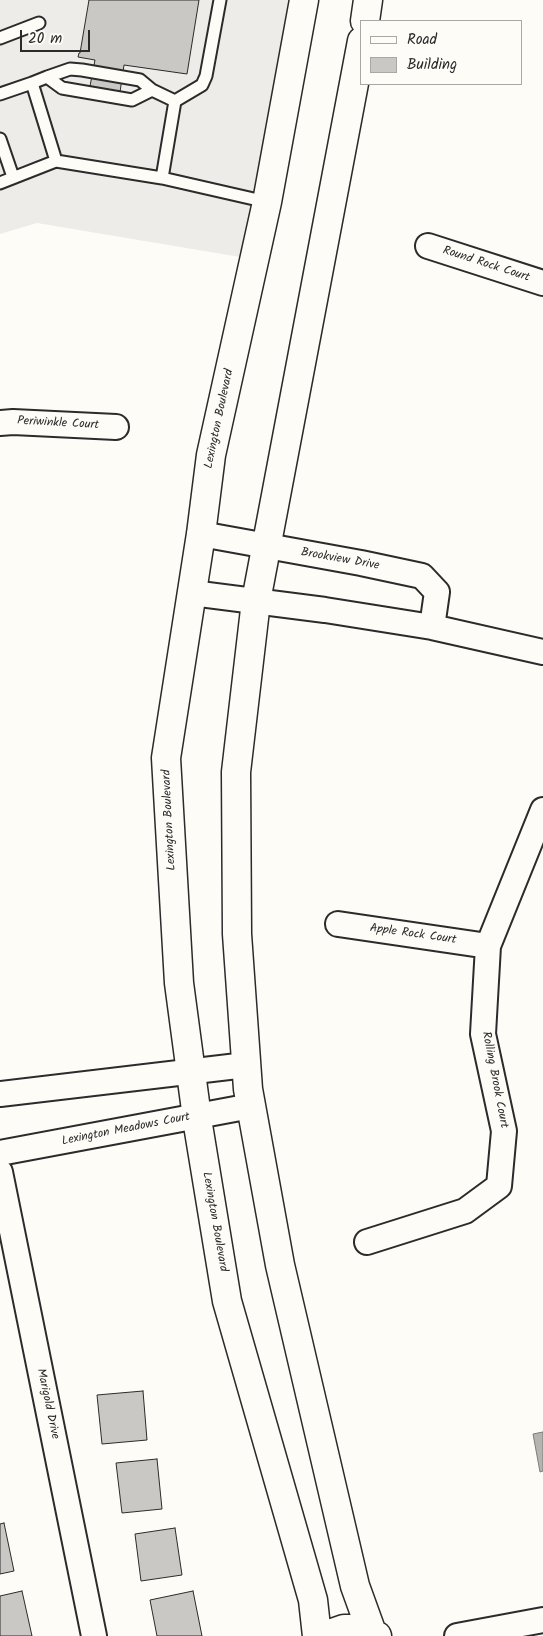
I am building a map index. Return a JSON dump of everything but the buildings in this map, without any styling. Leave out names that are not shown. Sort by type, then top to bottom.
[{"type":"street","name":"Lexington Boulevard","points":[[304,0],[267,202],[211,455],[201,534],[166,758],[180,983],[197,1116],[227,1301],[313,1600],[317,1636]]},
{"type":"street","points":[[365,20],[368,0]]},
{"type":"street","points":[[360,52],[256,601],[236,772],[237,934],[246,1065],[251,1106],[280,1264],[355,1586],[374,1635]]},
{"type":"street","name":"Round Rock Court","points":[[428,246],[543,283]]},
{"type":"street","name":"Periwinkle Court","points":[[0,423],[116,427]]},
{"type":"street","name":"Brookview Drive","points":[[201,534],[422,576],[438,592],[432,628]]},
{"type":"street","points":[[192,593],[325,610],[432,628],[543,652]]},
{"type":"street","name":"Rolling Brook Court","points":[[367,1242],[465,1211],[499,1186],[504,1131],[483,1034],[488,946],[543,810]]},
{"type":"street","name":"Apple Rock Court","points":[[338,924],[488,946]]},
{"type":"street","points":[[0,1094],[246,1065]]},
{"type":"street","name":"Lexington Meadows Court","points":[[0,1153],[251,1106]]},
{"type":"street","name":"Marigold Drive","points":[[0,1172],[94,1636]]},
{"type":"street","points":[[456,1636],[543,1620]]},
{"type":"street","points":[[324,1636],[330,1632],[344,1629],[358,1629],[374,1635]]},
{"type":"lane","points":[[162,178],[175,101],[200,86],[204,80],[220,0]]},
{"type":"lane","points":[[0,38],[40,23]]},
{"type":"lane","points":[[0,94],[70,69],[140,80],[152,90],[175,101]]},
{"type":"lane","points":[[47,77],[62,88],[132,100],[152,90]]},
{"type":"lane","points":[[32,83],[56,161]]},
{"type":"lane","points":[[0,139],[13,177]]},
{"type":"lane","points":[[0,182],[56,161],[162,178],[267,202]]},
{"type":"shaded area","points":[[0,0],[288,0],[246,258],[37,223],[0,234]]},
{"type":"shaded area","points":[[543,1432],[543,1471],[540,1472],[533,1434]]}]
